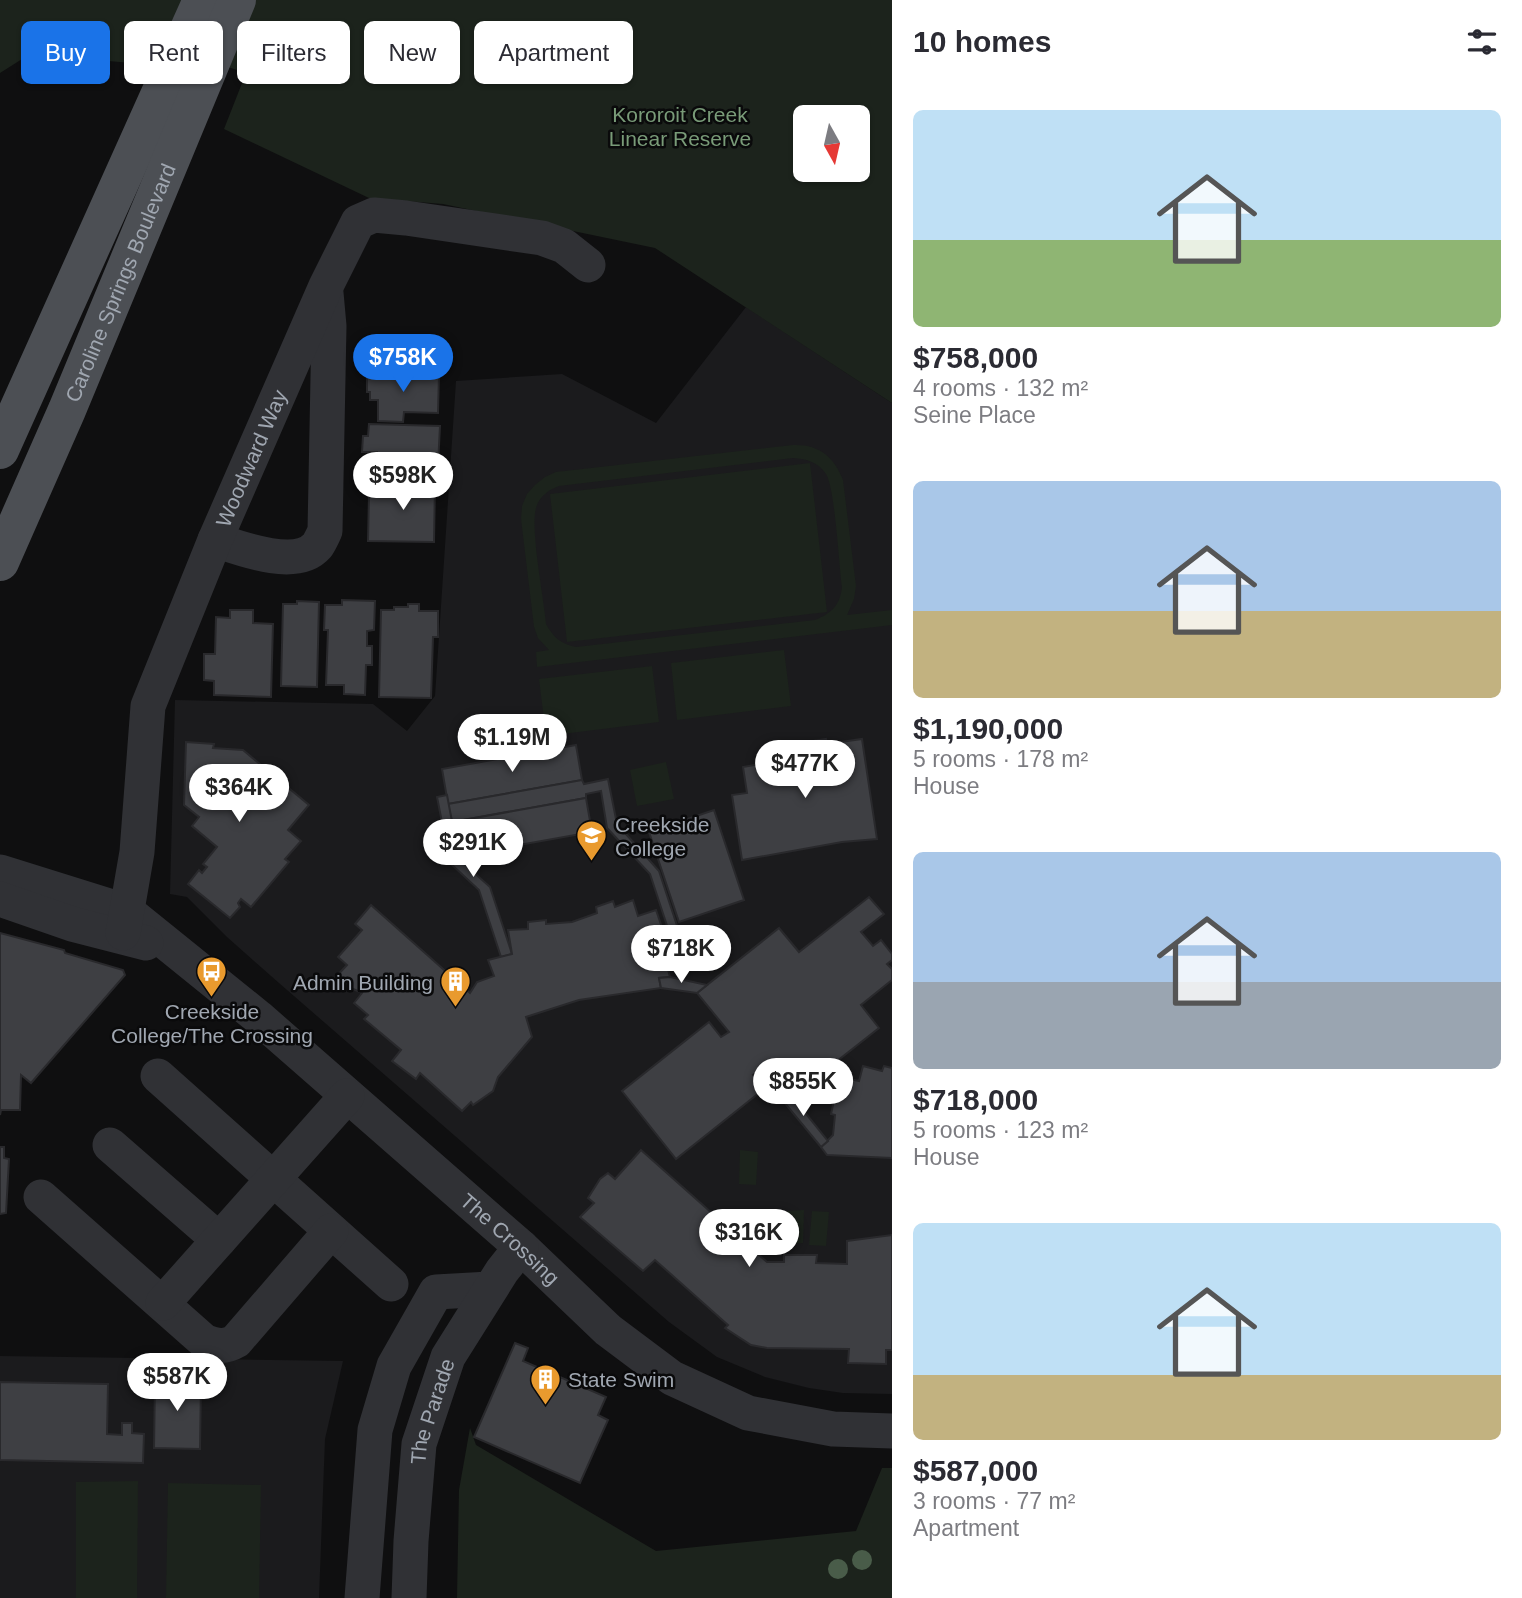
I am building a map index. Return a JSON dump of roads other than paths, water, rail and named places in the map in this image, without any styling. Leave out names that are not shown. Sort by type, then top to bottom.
[{"type":"main road","name":"Caroline Springs Boulevard","points":[[0,450],[202,0]]},
{"type":"main road","name":"Caroline Springs Boulevard","points":[[0,562],[67,410],[237,0]]},
{"type":"street","name":"Woodward Way","points":[[126,924],[137,852],[148,706],[215,540],[326,286],[358,222],[374,215],[542,238],[564,246],[588,264]]},
{"type":"street","points":[[215,540],[261,556],[299,555],[316,547],[325,531],[328,326],[326,286]]},
{"type":"street","name":"The Crossing","points":[[0,872],[126,924],[173,950],[258,1017],[521,1247],[608,1330],[672,1378],[748,1413],[833,1429],[892,1430]]},
{"type":"street","name":"The Crossing","points":[[0,899],[72,924],[126,924]]},
{"type":"street","points":[[158,1076],[391,1284]]},
{"type":"street","points":[[163,1303],[347,1096]]},
{"type":"street","points":[[110,1145],[219,1240]]},
{"type":"street","points":[[41,1197],[204,1340],[216,1346],[236,1341],[331,1231]]},
{"type":"street","name":"The Parade","points":[[410,1598],[411,1541],[419,1444],[448,1357],[490,1289],[521,1247]]},
{"type":"street","points":[[362,1598],[375,1430],[394,1366],[436,1292],[490,1289]]},
{"type":"place","name":"Creekside College","points":[[592,863]]},
{"type":"place","name":"Creekside College/The Crossing","points":[[212,998]]},
{"type":"place","name":"Admin Building","points":[[456,1009]]},
{"type":"place","name":"State Swim","points":[[545,1406]]},
{"type":"park label","name":"Kororoit Creek Linear Reserve","points":[[680,126]]}]
